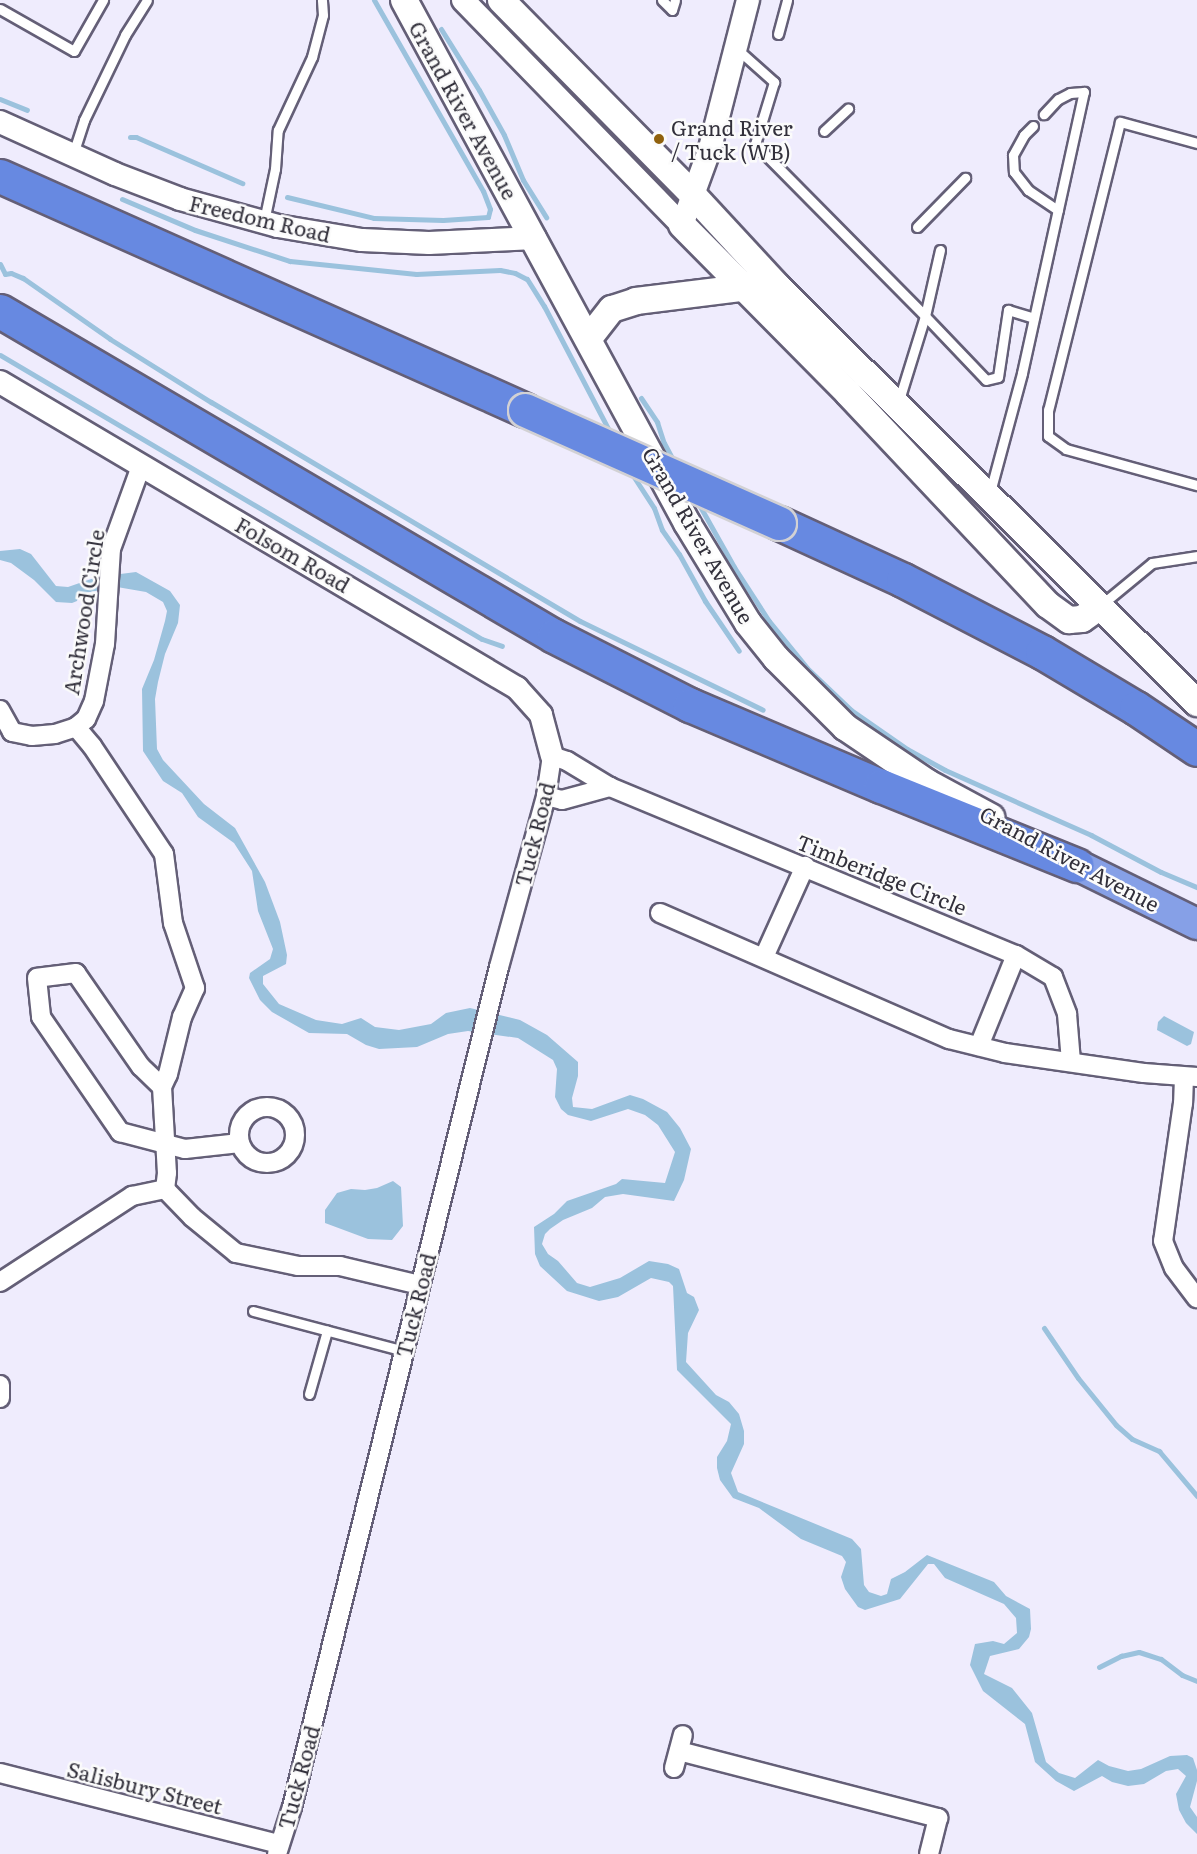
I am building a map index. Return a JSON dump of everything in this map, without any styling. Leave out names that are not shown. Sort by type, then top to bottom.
[{"type":"highway","points":[[0,176],[903,580],[1042,652],[1136,708],[1197,749]]},
{"type":"highway","points":[[0,311],[554,636],[690,705],[881,786],[1077,865]]},
{"type":"highway","name":"Grand River Avenue","points":[[1077,865],[1197,924]]},
{"type":"main road","name":"Grand River Avenue","points":[[404,0],[703,550],[748,623],[776,658],[845,727],[875,750],[928,783],[1077,865]]},
{"type":"main road","points":[[501,0],[693,195],[777,286],[1197,703]]},
{"type":"main road","points":[[682,225],[848,393],[1048,605],[1070,620],[1082,619],[1099,607]]},
{"type":"main road","points":[[589,338],[612,309],[636,300],[742,288],[755,283],[777,286]]},
{"type":"main road","points":[[848,393],[890,399]]},
{"type":"street","points":[[469,2],[682,225],[710,148],[748,0]]},
{"type":"street","name":"Freedom Road","points":[[0,122],[180,199],[264,223],[362,240],[429,243],[535,238]]},
{"type":"street","name":"Folsom Road","points":[[0,382],[517,688],[541,715],[552,756]]},
{"type":"street","name":"Archwood Circle","points":[[76,727],[86,719],[94,700],[105,644],[114,536],[141,466]]},
{"type":"street","points":[[0,710],[6,735],[44,735],[76,727],[92,746],[164,854],[173,923],[195,988],[182,1017],[168,1074],[162,1087],[164,1143],[168,1173],[165,1189]]},
{"type":"street","name":"Timberidge Circle","points":[[552,756],[567,761],[610,787],[1016,955],[1053,977],[1067,1014],[1071,1062]]},
{"type":"street","name":"Tuck Road","points":[[278,1849],[292,1807],[481,1040],[546,796],[552,756]]},
{"type":"street","points":[[546,796],[562,800],[610,787]]},
{"type":"street","points":[[764,957],[805,866]]},
{"type":"street","points":[[660,914],[764,957],[949,1039],[1071,1062],[1190,1077],[1183,1103],[1163,1241],[1174,1268],[1197,1298]]},
{"type":"street","points":[[979,1046],[1016,955]]},
{"type":"street","points":[[162,1087],[141,1067],[76,973],[37,978],[41,1017],[120,1132],[185,1149],[240,1143]]},
{"type":"street","points":[[165,1189],[192,1217],[236,1253],[298,1266],[340,1266],[420,1285]]},
{"type":"street","points":[[0,1282],[132,1196],[165,1189]]},
{"type":"street","points":[[0,1385],[0,1398]]},
{"type":"street","points":[[679,1751],[938,1818],[929,1854]]},
{"type":"street","name":"Salisbury Street","points":[[0,1773],[278,1849]]},
{"type":"lane","points":[[0,9],[74,51],[103,0]]},
{"type":"lane","points":[[73,154],[84,120],[125,36],[147,0]]},
{"type":"lane","points":[[264,223],[275,169],[278,130],[312,57],[323,15],[322,0]]},
{"type":"lane","points":[[662,0],[672,10],[675,0]]},
{"type":"lane","points":[[778,34],[787,0]]},
{"type":"lane","points":[[736,48],[774,82],[755,144],[987,380],[998,377],[1008,310],[1034,318]]},
{"type":"lane","points":[[988,497],[1034,318],[1084,92],[1070,93],[1058,99],[1044,114]]},
{"type":"lane","points":[[824,131],[848,109]]},
{"type":"lane","points":[[1197,143],[1120,122],[1048,410],[1047,436],[1066,449],[1197,485]]},
{"type":"lane","points":[[1033,126],[1024,135],[1013,155],[1014,172],[1028,190],[1058,210]]},
{"type":"lane","points":[[917,227],[966,178]]},
{"type":"lane","points":[[890,399],[925,316],[940,250]]},
{"type":"lane","points":[[1099,607],[1152,563],[1197,556]]},
{"type":"lane","points":[[253,1311],[404,1352]]},
{"type":"lane","points":[[309,1394],[327,1331]]},
{"type":"water","points":[[20,549],[31,554],[56,586],[68,587],[97,577],[136,572],[170,591],[180,605],[178,623],[165,654],[155,699],[157,749],[163,760],[204,804],[235,828],[265,882],[280,922],[287,955],[286,964],[263,976],[263,984],[279,1004],[316,1020],[342,1024],[361,1018],[375,1027],[399,1030],[431,1024],[446,1013],[470,1008],[520,1020],[547,1035],[578,1062],[578,1076],[572,1098],[573,1107],[592,1109],[630,1095],[667,1112],[680,1128],[691,1149],[684,1180],[674,1201],[623,1194],[605,1197],[592,1208],[563,1220],[545,1234],[542,1244],[548,1254],[558,1261],[577,1283],[590,1287],[620,1278],[649,1261],[668,1264],[679,1269],[687,1293],[694,1297],[699,1310],[688,1333],[686,1362],[716,1395],[729,1402],[739,1414],[744,1431],[744,1444],[731,1473],[738,1492],[852,1539],[861,1549],[864,1585],[869,1592],[881,1596],[887,1594],[891,1579],[905,1572],[927,1555],[994,1582],[1006,1596],[1030,1609],[1031,1629],[1029,1637],[1019,1649],[990,1656],[984,1674],[1012,1688],[1032,1713],[1046,1762],[1059,1773],[1075,1778],[1098,1760],[1109,1766],[1128,1771],[1141,1769],[1170,1756],[1187,1755],[1193,1758],[1197,1770],[1197,1781],[1190,1807],[1197,1817],[1197,1834],[1186,1823],[1179,1810],[1176,1794],[1186,1776],[1178,1769],[1166,1771],[1144,1784],[1128,1786],[1112,1782],[1102,1776],[1074,1791],[1056,1781],[1035,1762],[1025,1724],[983,1691],[970,1665],[975,1644],[993,1641],[1004,1644],[1017,1633],[1016,1618],[1004,1604],[945,1578],[934,1564],[928,1564],[900,1599],[865,1610],[858,1607],[845,1589],[841,1577],[846,1562],[842,1556],[801,1539],[759,1508],[733,1498],[720,1480],[717,1468],[717,1457],[727,1441],[731,1424],[677,1370],[673,1286],[669,1282],[651,1278],[618,1297],[599,1301],[567,1291],[540,1266],[535,1254],[534,1227],[554,1214],[567,1201],[616,1184],[622,1179],[665,1183],[675,1152],[658,1125],[645,1115],[628,1109],[591,1121],[568,1115],[561,1109],[555,1097],[557,1069],[553,1060],[518,1038],[468,1031],[448,1034],[417,1047],[379,1049],[366,1045],[347,1034],[309,1033],[272,1012],[260,1000],[249,978],[250,973],[270,959],[273,949],[258,911],[252,871],[234,843],[198,817],[182,793],[163,781],[143,751],[142,689],[154,660],[165,621],[167,611],[163,602],[146,592],[117,587],[79,594],[77,601],[72,603],[56,602],[34,580],[11,563],[0,560],[0,551]]},
{"type":"water","points":[[1164,1016],[1194,1032],[1191,1044],[1187,1046],[1157,1030],[1158,1022]]},
{"type":"water","points":[[393,1181],[401,1187],[403,1226],[392,1240],[368,1239],[325,1223],[325,1210],[337,1193],[351,1189],[377,1188]]},
{"type":"waterway","points":[[287,197],[374,218],[443,220],[488,217],[490,209],[483,191],[374,0]]},
{"type":"waterway","points":[[441,29],[479,90],[504,135],[523,180],[546,217]]},
{"type":"waterway","points":[[0,99],[27,110]]},
{"type":"waterway","points":[[130,137],[136,137],[242,183]]},
{"type":"waterway","points":[[122,199],[195,230],[290,261],[416,274],[500,270],[515,273],[527,279],[544,306],[611,434]]},
{"type":"waterway","points":[[0,264],[5,274],[11,273],[23,278],[110,339],[211,402],[580,621],[763,710]]},
{"type":"waterway","points":[[0,355],[482,639],[502,646]]},
{"type":"waterway","points":[[641,398],[657,422],[674,462]]},
{"type":"waterway","points":[[630,471],[654,508],[662,530],[679,554],[705,601],[739,651]]},
{"type":"waterway","points":[[697,501],[734,567],[769,621],[807,668],[851,710],[907,749],[945,770],[1091,835],[1161,872],[1197,887]]},
{"type":"waterway","points":[[1044,1328],[1078,1378],[1116,1425],[1132,1439],[1159,1451],[1197,1496]]},
{"type":"waterway","points":[[1099,1667],[1121,1656],[1139,1652],[1161,1659],[1182,1675],[1197,1681]]},
{"type":"place","name":"Grand River / Tuck (WB)","points":[[659,139]]}]
